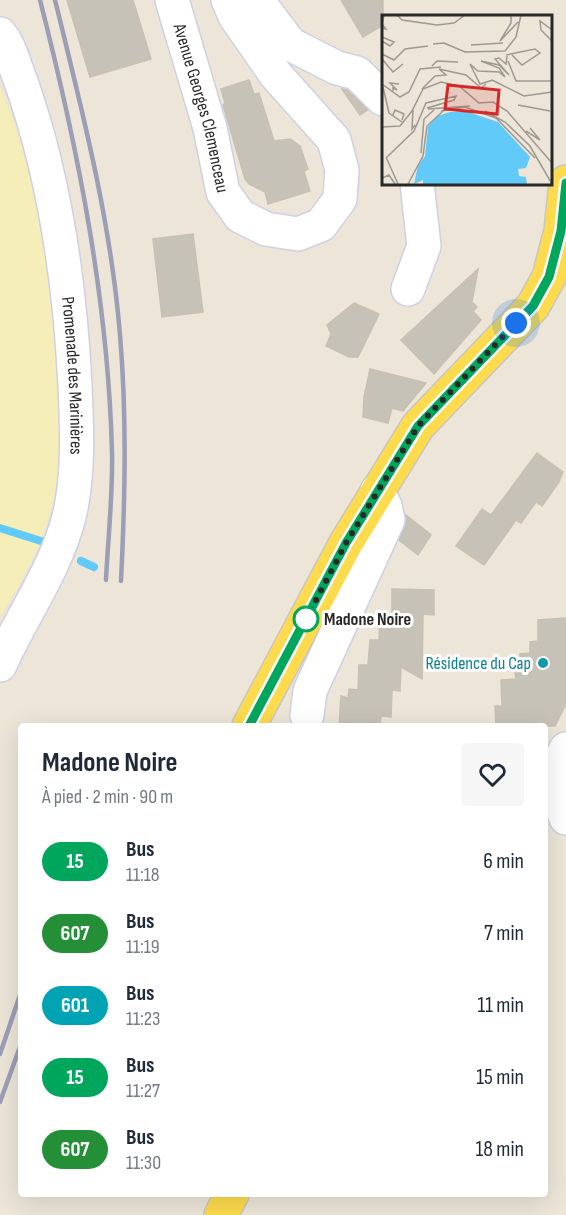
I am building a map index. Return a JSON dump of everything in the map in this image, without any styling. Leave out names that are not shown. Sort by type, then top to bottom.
[{"type":"main road","points":[[251,723],[346,543],[418,426],[533,306],[549,277],[561,231],[566,182]]},
{"type":"main road","points":[[221,1215],[230,1197]]},
{"type":"street","name":"Avenue Georges Clemenceau","points":[[172,0],[210,128],[222,192],[240,216],[266,229],[298,234],[321,225],[340,199],[342,170],[334,140],[276,75],[235,16],[228,0]]},
{"type":"street","points":[[257,0],[290,44],[337,68],[357,73],[382,98]]},
{"type":"street","name":"Promenade des Marinières","points":[[0,665],[58,551],[73,496],[76,450],[73,363],[66,281],[45,162],[34,118],[6,47]]},
{"type":"street","points":[[408,289],[424,246],[417,184]]},
{"type":"street","points":[[307,715],[310,691],[388,520],[386,506],[377,491]]},
{"type":"street","points":[[566,750],[557,779],[560,803],[566,818]]},
{"type":"sand","points":[[0,88],[26,160],[43,240],[54,321],[60,434],[57,485],[45,529],[25,573],[0,617]]},
{"type":"building","points":[[67,0],[133,0],[151,59],[90,77]]},
{"type":"building","points":[[341,0],[383,0],[382,26],[363,37]]},
{"type":"building","points":[[249,80],[254,94],[259,93],[274,141],[290,139],[300,146],[308,169],[304,171],[310,191],[268,204],[265,192],[249,184],[245,179],[223,105],[225,103],[221,89]]},
{"type":"building","points":[[342,89],[347,90],[368,110],[360,115]]},
{"type":"building","points":[[193,234],[203,312],[162,317],[153,239]]},
{"type":"building","points":[[478,269],[472,302],[477,307],[473,311],[481,320],[434,374],[401,340]]},
{"type":"building","points":[[354,303],[379,314],[358,357],[349,357],[326,346],[331,334],[327,325]]},
{"type":"building","points":[[370,369],[426,383],[403,411],[392,408],[388,423],[363,417],[364,397]]},
{"type":"building","points":[[537,453],[563,472],[559,482],[542,506],[536,502],[521,523],[516,520],[484,565],[456,546],[482,509],[491,515]]},
{"type":"building","points":[[406,515],[431,535],[418,555],[399,540],[405,527]]},
{"type":"building","points":[[392,589],[434,590],[434,615],[423,614],[422,679],[401,667],[400,691],[392,690],[391,717],[381,716],[380,723],[339,723],[341,696],[348,698],[349,689],[358,690],[359,665],[368,665],[370,640],[379,640],[380,614],[392,614]]},
{"type":"building","name":"Résidence du Cap","points":[[566,618],[566,704],[555,726],[548,726],[548,723],[496,723],[495,706],[502,706],[501,680],[516,679],[515,673],[522,673],[520,654],[530,653],[530,642],[538,641],[538,620]]},
{"type":"waterway","points":[[0,528],[41,541]]},
{"type":"waterway","points":[[81,561],[94,567]]},
{"type":"railway","points":[[40,0],[67,112],[89,224],[104,338],[112,452],[106,580]]},
{"type":"railway","points":[[55,0],[103,208],[116,293],[124,427],[121,581]]},
{"type":"railway","points":[[0,1054],[18,1001]]},
{"type":"railway","points":[[0,1102],[18,1052]]},
{"type":"bus line","name":"15","points":[[251,723],[346,543],[418,426],[533,306],[549,277],[561,231],[566,183]]},
{"type":"place","name":"Madone Noire","points":[[306,619]]},
{"type":"place","name":"Résidence du Cap","points":[[543,663]]},
{"type":"route","points":[[306,619],[346,543],[418,426],[516,323]]}]
